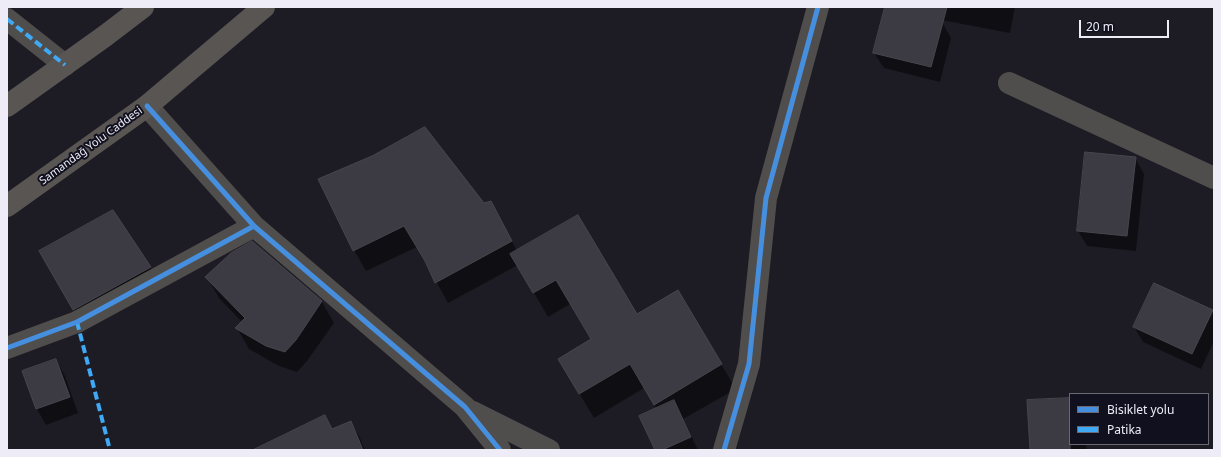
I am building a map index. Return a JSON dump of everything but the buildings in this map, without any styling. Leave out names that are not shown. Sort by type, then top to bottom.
[{"type":"highway","points":[[7,106],[143,7]]},
{"type":"highway","name":"Samandağ Yolu Caddesi","points":[[7,206],[147,106],[264,7]]},
{"type":"street","points":[[724,450],[749,364],[766,198],[818,7]]},
{"type":"street","points":[[7,18],[65,65]]},
{"type":"street","points":[[1009,83],[1214,178]]},
{"type":"street","points":[[147,106],[254,226],[465,407],[500,450]]},
{"type":"street","points":[[7,348],[77,322],[254,226]]},
{"type":"street","points":[[465,407],[549,450]]},
{"type":"marked path","points":[[7,19],[65,65]]},
{"type":"marked path","points":[[77,322],[110,450]]},
{"type":"cycle path","points":[[724,450],[749,364],[766,198],[818,7]]},
{"type":"cycle path","points":[[147,106],[254,226],[465,407],[500,450]]},
{"type":"cycle path","points":[[7,348],[77,322],[254,226]]}]
